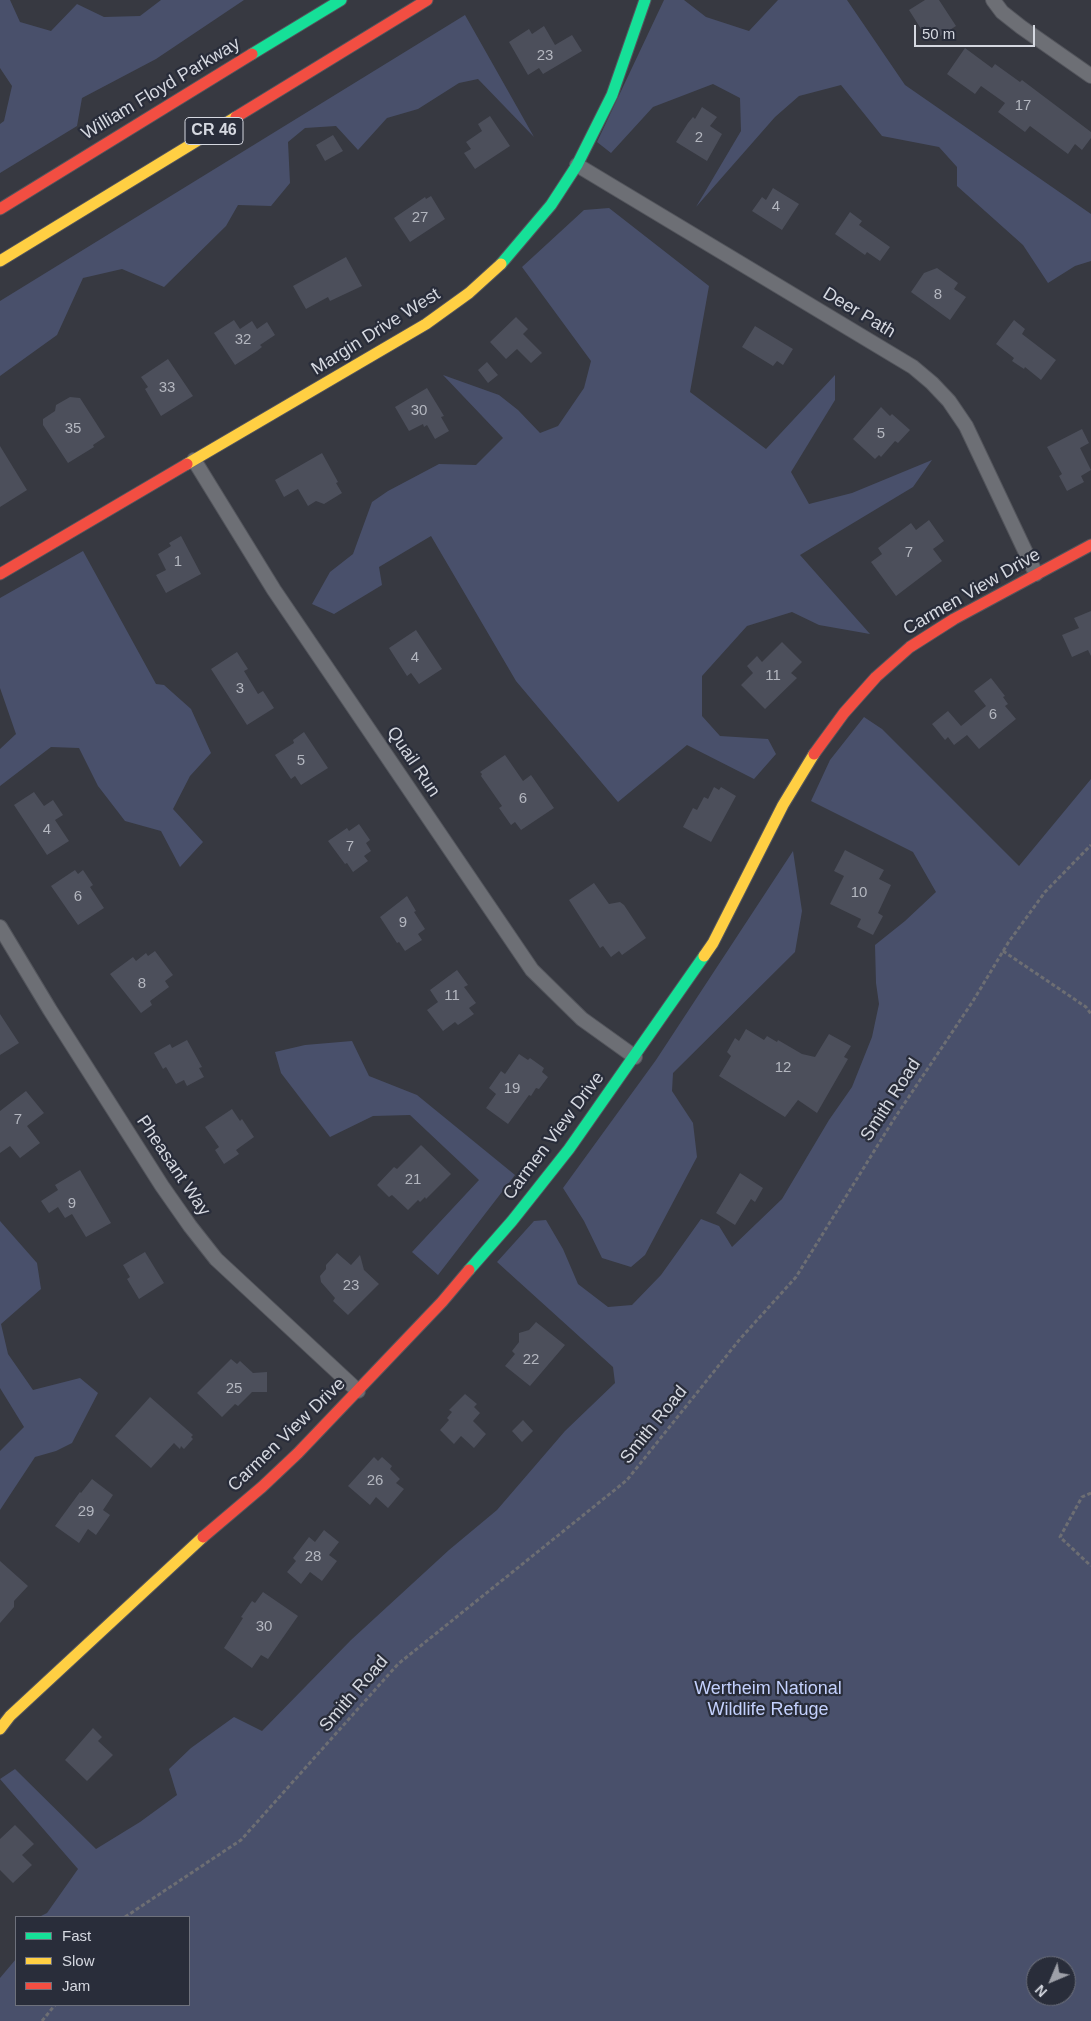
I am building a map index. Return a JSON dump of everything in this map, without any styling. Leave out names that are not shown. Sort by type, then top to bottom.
[{"type":"main road","name":"William Floyd Parkway","points":[[0,209],[341,0]]},
{"type":"main road","name":"CR 46","points":[[0,261],[427,0]]},
{"type":"main road","name":"Margin Drive West","points":[[0,574],[426,324],[469,293],[499,266],[551,205],[578,165],[612,95],[646,0]]},
{"type":"main road","name":"Carmen View Drive","points":[[0,1730],[5,1712],[292,1458],[442,1302],[512,1221],[569,1149],[713,943],[783,805],[810,760],[844,713],[876,677],[910,647],[954,618],[1091,546]]},
{"type":"street","points":[[993,0],[1002,12],[1021,28],[1091,76]]},
{"type":"street","name":"Deer Path","points":[[578,165],[913,367],[932,383],[949,401],[966,426],[1036,574]]},
{"type":"street","name":"Quail Run","points":[[194,460],[274,590],[532,970],[582,1019],[635,1056]]},
{"type":"street","name":"Pheasant Way","points":[[0,927],[50,1010],[162,1186],[190,1226],[216,1259],[358,1391]]},
{"type":"path","name":"Smith Road","points":[[127,1916],[241,1840],[398,1664],[627,1480],[740,1339],[796,1277],[894,1119],[973,1001],[1003,952],[1044,892],[1091,845]]},
{"type":"path","points":[[1003,952],[1086,1007],[1091,1014]]},
{"type":"path","points":[[1091,1493],[1082,1497],[1060,1538],[1091,1566]]},
{"type":"path","points":[[42,2021],[54,2006]]},
{"type":"green space","points":[[0,0],[10,0],[20,22],[51,31],[77,4],[104,17],[140,16],[161,0],[244,0],[156,59],[82,98],[77,126],[0,173],[0,124],[4,121],[12,86],[0,68]]},
{"type":"green space","points":[[664,0],[684,0],[706,17],[749,31],[778,0],[847,0],[905,85],[1091,214],[1091,261],[1075,266],[1048,283],[1023,245],[957,186],[957,167],[939,147],[882,136],[841,85],[799,96],[775,117],[696,207],[741,131],[740,98],[713,84],[653,107],[611,153],[597,142]]},
{"type":"green space","points":[[465,15],[534,137],[478,79],[459,83],[418,109],[387,118],[358,150],[336,126],[305,128],[288,142],[290,183],[271,206],[238,205],[226,226],[164,287],[122,269],[83,278],[57,335],[0,376],[0,301]]},
{"type":"green space","points":[[609,208],[709,286],[690,392],[766,449],[835,375],[835,400],[791,472],[809,504],[852,493],[932,460],[913,487],[800,555],[870,634],[819,625],[792,612],[747,626],[702,676],[702,716],[720,736],[768,739],[776,754],[754,779],[687,745],[618,802],[516,681],[431,536],[379,567],[382,585],[334,614],[312,604],[330,572],[353,554],[372,502],[388,491],[439,464],[476,465],[503,438],[443,375],[499,395],[518,410],[540,433],[558,426],[584,388],[591,361],[522,267],[584,210]]},
{"type":"green space","points":[[83,551],[156,684],[164,685],[191,709],[211,753],[190,776],[173,809],[203,842],[180,867],[161,831],[125,821],[98,786],[79,748],[51,747],[0,786],[0,749],[16,734],[0,688],[0,598]]},
{"type":"green space","name":"Wertheim National Wildlife Refuge","points":[[864,717],[882,729],[1019,866],[1091,779],[1091,2021],[0,2021],[0,1978],[15,1960],[15,2006],[190,2006],[190,1916],[41,1916],[47,1913],[78,1869],[0,1779],[15,1769],[96,1849],[140,1822],[177,1795],[169,1769],[191,1748],[234,1717],[262,1731],[351,1640],[449,1550],[497,1510],[565,1431],[615,1383],[613,1367],[497,1262],[534,1221],[546,1220],[563,1249],[578,1284],[608,1307],[632,1305],[661,1275],[701,1219],[719,1226],[732,1247],[782,1199],[829,1120],[852,1087],[872,1037],[879,1004],[876,983],[875,945],[905,921],[936,892],[913,852],[811,801],[830,760]]},
{"type":"green space","points":[[793,851],[802,911],[795,952],[673,1073],[672,1091],[693,1123],[697,1157],[645,1255],[631,1267],[602,1258],[584,1221],[563,1188],[656,1060]]},
{"type":"green space","points":[[352,1041],[369,1076],[417,1095],[515,1175],[438,1275],[412,1252],[479,1180],[410,1115],[373,1116],[330,1137],[281,1073],[275,1052],[305,1045]]},
{"type":"green space","points":[[0,1221],[37,1263],[41,1289],[1,1324],[8,1354],[33,1390],[80,1378],[98,1393],[72,1443],[56,1451],[35,1457],[0,1510],[0,1451],[24,1427],[0,1388]]},
{"type":"building","points":[[925,0],[939,0],[956,26],[934,40],[925,26],[921,29],[909,10]]},
{"type":"building","points":[[544,26],[555,45],[572,35],[582,51],[543,74],[539,68],[528,75],[509,42],[529,29],[532,34]]},
{"type":"building","points":[[965,48],[992,68],[995,64],[1020,82],[1022,80],[1091,132],[1091,138],[1082,150],[1075,144],[1068,154],[1030,126],[1025,132],[998,112],[1005,103],[981,86],[975,94],[947,74]]},
{"type":"building","points":[[702,107],[717,117],[710,126],[722,134],[707,161],[676,142],[688,123],[693,117],[695,119]]},
{"type":"building","points":[[490,116],[510,146],[475,169],[464,153],[471,149],[466,142],[482,131],[478,124]]},
{"type":"building","points":[[333,135],[343,151],[325,161],[316,145]]},
{"type":"building","points":[[773,188],[799,204],[782,230],[752,211],[762,197],[766,200]]},
{"type":"building","points":[[431,196],[445,219],[410,242],[394,218],[425,197],[426,199]]},
{"type":"building","points":[[850,212],[862,221],[859,225],[890,247],[880,261],[867,252],[865,255],[835,234]]},
{"type":"building","points":[[346,257],[362,286],[330,301],[328,297],[306,309],[293,286]]},
{"type":"building","points":[[937,268],[958,283],[954,289],[966,297],[950,320],[911,292],[924,273]]},
{"type":"building","points":[[516,317],[528,329],[523,334],[542,353],[531,363],[517,349],[506,359],[490,342]]},
{"type":"building","points":[[234,320],[240,329],[252,321],[257,329],[267,322],[275,335],[260,345],[262,347],[257,351],[235,365],[214,333]]},
{"type":"building","points":[[1014,320],[1025,329],[1022,334],[1056,360],[1041,380],[1025,367],[1024,369],[1012,361],[1014,358],[996,344]]},
{"type":"building","points":[[755,326],[793,349],[783,365],[777,361],[773,366],[742,347]]},
{"type":"building","points":[[168,359],[193,396],[161,416],[145,389],[148,387],[141,377]]},
{"type":"building","points":[[487,362],[498,375],[488,383],[478,370]]},
{"type":"building","points":[[427,388],[444,416],[441,417],[449,431],[435,439],[427,425],[424,427],[423,424],[409,431],[395,407]]},
{"type":"building","points":[[70,397],[80,398],[105,437],[93,445],[94,447],[68,463],[43,425],[43,419],[55,411],[56,405]]},
{"type":"building","points":[[881,407],[910,430],[898,443],[895,441],[881,457],[879,455],[875,459],[853,439]]},
{"type":"building","points":[[1082,429],[1089,443],[1080,448],[1091,470],[1081,476],[1084,482],[1067,491],[1059,476],[1062,474],[1047,447]]},
{"type":"building","points":[[0,446],[27,490],[0,507]]},
{"type":"building","points":[[322,453],[342,493],[324,504],[316,501],[308,506],[298,489],[284,497],[275,480]]},
{"type":"building","points":[[929,520],[944,541],[933,549],[942,561],[896,596],[871,562],[882,554],[878,548],[911,523],[916,530]]},
{"type":"building","points":[[181,536],[201,574],[166,593],[156,575],[166,570],[158,554],[171,546],[169,543]]},
{"type":"building","points":[[1091,611],[1091,656],[1088,650],[1072,657],[1062,635],[1079,628],[1074,618]]},
{"type":"building","points":[[416,630],[442,669],[419,684],[411,673],[407,676],[389,648]]},
{"type":"building","points":[[782,642],[802,662],[791,673],[797,678],[765,709],[741,685],[753,673],[747,666],[757,656],[762,662]]},
{"type":"building","points":[[237,652],[248,669],[244,671],[258,694],[263,691],[274,708],[247,725],[211,669]]},
{"type":"building","points":[[991,678],[1005,696],[1003,697],[1008,704],[1005,706],[1016,719],[979,749],[967,735],[954,745],[948,737],[945,740],[932,724],[948,711],[961,726],[986,706],[974,691]]},
{"type":"building","points":[[304,732],[328,768],[301,785],[295,776],[291,779],[275,755],[294,743],[293,740]]},
{"type":"building","points":[[505,755],[523,781],[531,775],[554,808],[521,830],[515,822],[511,825],[499,808],[502,806],[480,772]]},
{"type":"building","points":[[714,787],[719,790],[721,787],[736,796],[711,842],[683,827],[693,808],[697,810],[704,797],[708,799]]},
{"type":"building","points":[[34,792],[44,806],[53,800],[63,815],[55,820],[69,841],[47,855],[14,805]]},
{"type":"building","points":[[359,824],[370,840],[366,843],[371,851],[364,856],[368,861],[353,872],[328,841],[347,828],[349,831]]},
{"type":"building","points":[[845,850],[884,870],[879,879],[891,885],[878,913],[883,916],[873,935],[857,927],[861,919],[830,904],[844,876],[834,871]]},
{"type":"building","points":[[75,870],[78,874],[83,870],[93,885],[90,887],[104,908],[78,925],[51,886]]},
{"type":"building","points":[[594,883],[609,904],[620,902],[624,905],[646,938],[622,955],[619,951],[611,957],[603,946],[600,948],[569,900]]},
{"type":"building","points":[[407,896],[416,911],[414,912],[425,929],[418,934],[422,940],[405,951],[399,942],[397,943],[380,917]]},
{"type":"building","points":[[155,951],[173,975],[165,981],[169,987],[150,1001],[152,1005],[141,1013],[110,974],[133,957],[136,961],[146,953],[148,956]]},
{"type":"building","points":[[457,970],[468,985],[464,987],[476,1003],[469,1008],[474,1014],[458,1025],[455,1022],[443,1031],[427,1010],[438,1002],[430,990]]},
{"type":"building","points":[[0,1014],[19,1043],[0,1055]]},
{"type":"building","points":[[746,1029],[764,1040],[767,1036],[802,1054],[815,1057],[829,1034],[851,1046],[844,1057],[848,1059],[817,1113],[798,1100],[785,1117],[719,1076],[731,1056],[727,1052],[735,1038],[739,1041]]},
{"type":"building","points":[[187,1040],[202,1067],[199,1068],[204,1077],[187,1086],[184,1080],[176,1084],[166,1067],[163,1069],[154,1053],[170,1044],[172,1048]]},
{"type":"building","points":[[519,1054],[528,1060],[530,1058],[544,1068],[542,1072],[548,1077],[539,1089],[536,1088],[531,1096],[529,1095],[508,1124],[486,1108],[496,1094],[489,1088],[501,1071],[505,1074]]},
{"type":"building","points":[[26,1091],[44,1113],[27,1126],[40,1143],[20,1158],[10,1146],[0,1153],[0,1111]]},
{"type":"building","points":[[232,1109],[240,1121],[242,1119],[254,1137],[236,1150],[239,1154],[224,1164],[215,1150],[219,1147],[205,1127]]},
{"type":"building","points":[[421,1145],[451,1174],[426,1199],[425,1197],[420,1202],[418,1200],[408,1210],[392,1195],[389,1197],[377,1185],[394,1167],[397,1169]]},
{"type":"building","points":[[80,1170],[111,1223],[86,1237],[72,1214],[65,1218],[58,1207],[49,1213],[41,1201],[58,1190],[55,1185]]},
{"type":"building","points":[[740,1173],[763,1188],[755,1202],[751,1199],[735,1225],[716,1213]]},
{"type":"building","points":[[145,1252],[164,1283],[139,1299],[127,1279],[130,1277],[123,1265]]},
{"type":"building","points":[[337,1253],[351,1265],[360,1255],[364,1270],[379,1284],[348,1315],[333,1301],[335,1298],[321,1282],[320,1276],[326,1269],[326,1265]]},
{"type":"building","points":[[536,1322],[565,1345],[530,1386],[505,1366],[515,1354],[512,1351],[519,1342],[519,1333],[529,1330]]},
{"type":"building","points":[[231,1359],[237,1364],[240,1361],[253,1373],[267,1372],[267,1392],[252,1392],[238,1406],[235,1404],[222,1417],[197,1393]]},
{"type":"building","points":[[465,1394],[477,1404],[474,1407],[480,1413],[473,1421],[486,1434],[474,1448],[461,1436],[454,1444],[440,1430],[449,1420],[447,1418],[452,1412],[449,1410]]},
{"type":"building","points":[[150,1397],[193,1435],[191,1437],[193,1439],[184,1449],[181,1446],[180,1449],[174,1443],[151,1468],[115,1436]]},
{"type":"building","points":[[523,1420],[533,1431],[522,1442],[512,1431]]},
{"type":"building","points":[[374,1457],[378,1461],[382,1457],[392,1466],[390,1469],[400,1479],[396,1483],[404,1489],[388,1508],[376,1497],[370,1505],[348,1486]]},
{"type":"building","points":[[92,1479],[113,1495],[103,1510],[110,1515],[96,1535],[88,1529],[79,1543],[55,1526]]},
{"type":"building","points":[[324,1530],[339,1542],[329,1555],[337,1561],[322,1581],[310,1572],[301,1584],[287,1572],[296,1561],[293,1558],[309,1537],[315,1542]]},
{"type":"building","points":[[0,1561],[28,1586],[14,1601],[14,1607],[0,1623]]},
{"type":"building","points":[[263,1592],[298,1616],[268,1659],[261,1655],[252,1668],[224,1648],[252,1601],[255,1603]]},
{"type":"building","points":[[93,1728],[102,1737],[98,1741],[113,1755],[87,1781],[65,1760]]},
{"type":"building","points":[[15,1825],[34,1844],[22,1855],[32,1865],[13,1883],[0,1870],[0,1839]]},
{"type":"traffic: fast","points":[[252,54],[341,0]]},
{"type":"traffic: fast","points":[[501,264],[551,205],[577,165],[612,95],[645,0]]},
{"type":"traffic: fast","points":[[469,1270],[512,1221],[569,1149],[704,956]]},
{"type":"traffic: slow","points":[[0,261],[236,117]]},
{"type":"traffic: slow","points":[[187,464],[426,324],[469,293],[501,264]]},
{"type":"traffic: slow","points":[[704,956],[713,943],[783,805],[814,754]]},
{"type":"traffic: slow","points":[[0,1729],[10,1716],[203,1537]]},
{"type":"traffic: jam","points":[[236,117],[427,0]]},
{"type":"traffic: jam","points":[[0,209],[252,54]]},
{"type":"traffic: jam","points":[[0,574],[187,464]]},
{"type":"traffic: jam","points":[[814,754],[844,713],[876,677],[910,647],[954,619],[1091,545]]},
{"type":"traffic: jam","points":[[203,1537],[262,1487],[298,1453],[442,1302],[469,1270]]}]
